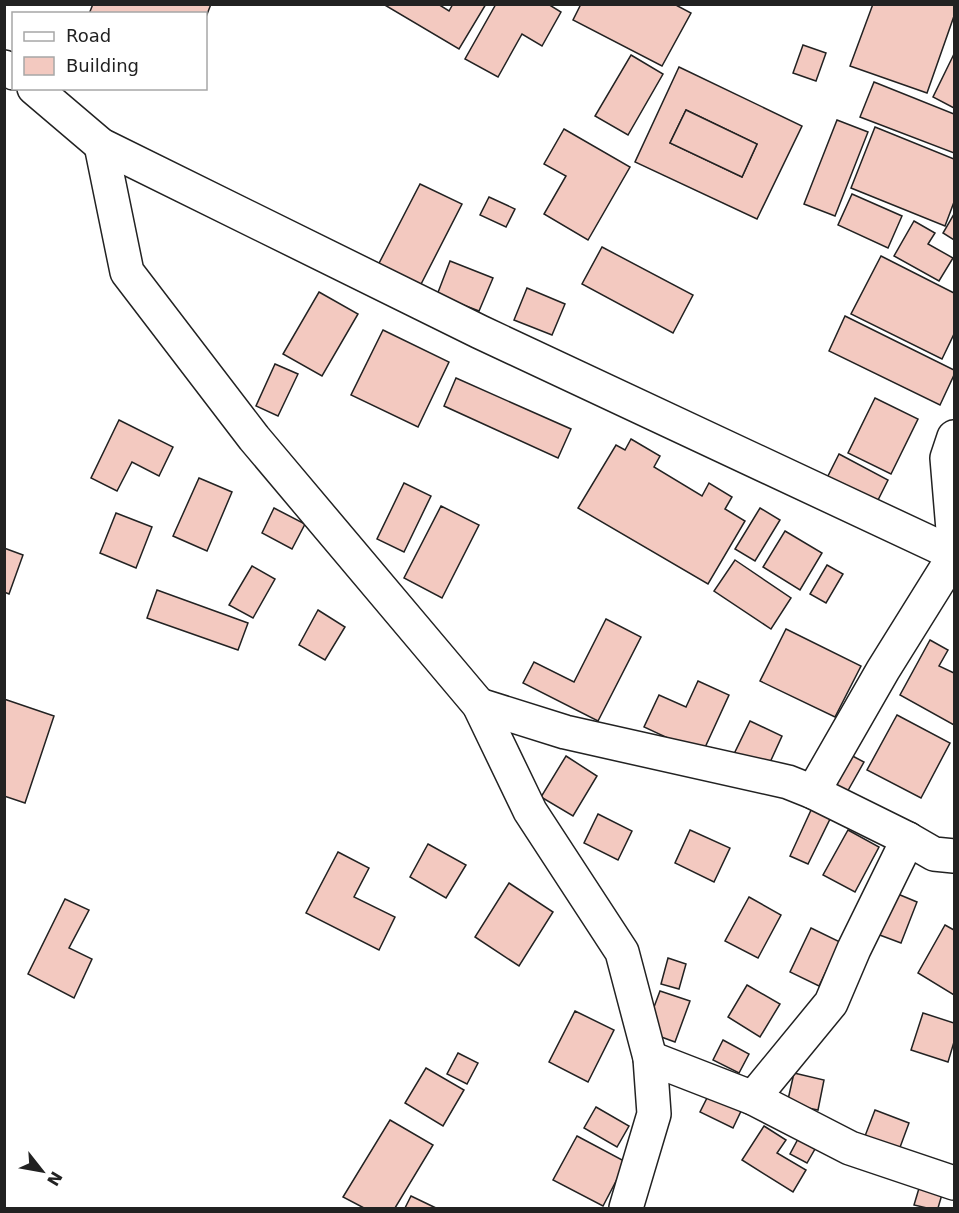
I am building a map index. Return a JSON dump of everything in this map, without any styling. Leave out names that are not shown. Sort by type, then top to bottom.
[{"type":"street","points":[[36,90],[101,145],[480,332],[954,555],[883,670],[813,792]]},
{"type":"street","points":[[101,145],[127,272],[254,438],[479,705],[530,811],[622,951],[650,1058],[654,1113],[626,1209]]},
{"type":"street","points":[[954,437],[947,458],[954,542]]},
{"type":"street","points":[[479,705],[565,732],[789,782],[908,839],[934,854],[954,856]]},
{"type":"street","points":[[753,1098],[831,1003],[854,949],[908,839]]},
{"type":"street","points":[[650,1058],[753,1098],[850,1148],[954,1183]]},
{"type":"building","points":[[93,4],[211,4],[207,14],[207,12],[90,12]]},
{"type":"building","points":[[383,4],[438,4],[449,11],[453,4],[486,4],[459,49]]},
{"type":"building","points":[[496,4],[548,4],[561,12],[542,46],[522,34],[498,77],[465,59]]},
{"type":"building","points":[[581,4],[674,4],[691,13],[662,66],[573,20]]},
{"type":"building","points":[[873,4],[954,4],[954,16],[927,93],[850,66]]},
{"type":"building","points":[[803,45],[826,53],[816,81],[793,73]]},
{"type":"building","points":[[954,54],[954,108],[933,97]]},
{"type":"building","points":[[631,55],[663,74],[628,135],[595,116]]},
{"type":"building","points":[[679,67],[802,126],[757,219],[635,162]],"holes":[[[686,110],[757,144],[742,177],[670,143]]]},
{"type":"building","points":[[874,82],[954,114],[954,153],[860,117]]},
{"type":"building","points":[[686,110],[757,144],[742,177],[670,143]]},
{"type":"building","points":[[837,120],[868,132],[835,216],[804,204]]},
{"type":"building","points":[[875,127],[954,159],[954,202],[945,226],[851,188]]},
{"type":"building","points":[[564,129],[630,167],[588,240],[544,214],[566,176],[544,164]]},
{"type":"building","points":[[420,184],[462,204],[417,292],[375,271]]},
{"type":"building","points":[[852,194],[902,216],[888,248],[838,225]]},
{"type":"building","points":[[489,197],[515,209],[506,227],[480,215]]},
{"type":"building","points":[[954,214],[954,240],[943,233]]},
{"type":"building","points":[[914,221],[935,233],[928,244],[953,258],[939,281],[894,256]]},
{"type":"building","points":[[602,247],[693,295],[673,333],[582,284]]},
{"type":"building","points":[[881,256],[954,293],[954,334],[942,359],[851,314]]},
{"type":"building","points":[[450,261],[493,278],[479,311],[437,295]]},
{"type":"building","points":[[527,288],[565,304],[552,335],[514,320]]},
{"type":"building","points":[[319,292],[358,314],[322,376],[283,354]]},
{"type":"building","points":[[845,316],[954,370],[954,375],[940,405],[829,351]]},
{"type":"building","points":[[383,330],[449,362],[418,427],[351,395]]},
{"type":"building","points":[[275,364],[298,374],[278,416],[256,406]]},
{"type":"building","points":[[456,378],[571,429],[558,458],[444,406]]},
{"type":"building","points":[[875,398],[918,419],[891,474],[848,453]]},
{"type":"building","points":[[119,420],[173,447],[159,476],[132,462],[117,491],[91,478]]},
{"type":"building","points":[[631,439],[660,456],[654,467],[702,496],[709,483],[732,497],[725,509],[745,521],[708,584],[578,508],[616,445],[625,450]]},
{"type":"building","points":[[839,454],[888,480],[876,504],[826,480]]},
{"type":"building","points":[[199,478],[232,492],[207,551],[173,536]]},
{"type":"building","points":[[404,483],[431,496],[404,552],[377,539]]},
{"type":"building","points":[[441,506],[479,525],[442,598],[404,578]]},
{"type":"building","points":[[274,508],[305,524],[292,549],[262,533]]},
{"type":"building","points":[[760,508],[780,520],[755,561],[735,549]]},
{"type":"building","points":[[116,513],[152,527],[136,568],[100,553]]},
{"type":"building","points":[[785,531],[822,553],[800,590],[763,567]]},
{"type":"building","points":[[4,548],[23,555],[9,594],[4,592]]},
{"type":"building","points":[[735,560],[791,598],[771,629],[714,591]]},
{"type":"building","points":[[827,565],[843,574],[826,603],[810,594]]},
{"type":"building","points":[[252,566],[275,579],[253,618],[229,605]]},
{"type":"building","points":[[157,590],[248,623],[238,650],[147,618]]},
{"type":"building","points":[[318,610],[345,627],[325,660],[299,645]]},
{"type":"building","points":[[606,619],[641,637],[598,721],[523,683],[534,662],[574,682]]},
{"type":"building","points":[[786,629],[861,666],[835,717],[760,681]]},
{"type":"building","points":[[930,640],[948,650],[939,666],[954,673],[954,725],[900,695]]},
{"type":"building","points":[[698,681],[729,695],[702,754],[644,727],[659,695],[686,707]]},
{"type":"building","points":[[4,699],[54,716],[25,803],[4,796]]},
{"type":"building","points":[[897,715],[950,743],[921,798],[867,770]]},
{"type":"building","points":[[750,721],[782,736],[767,769],[734,754]]},
{"type":"building","points":[[845,752],[864,762],[846,794],[828,783]]},
{"type":"building","points":[[566,756],[597,776],[573,816],[541,797]]},
{"type":"building","points":[[812,808],[831,817],[808,864],[790,856]]},
{"type":"building","points":[[598,814],[632,831],[618,860],[584,843]]},
{"type":"building","points":[[690,830],[730,848],[714,882],[675,863]]},
{"type":"building","points":[[848,830],[879,847],[855,892],[823,875]]},
{"type":"building","points":[[428,844],[466,865],[446,898],[410,877]]},
{"type":"building","points":[[338,852],[369,868],[354,897],[395,917],[379,950],[306,913]]},
{"type":"building","points":[[509,883],[553,912],[519,966],[475,937]]},
{"type":"building","points":[[893,892],[917,902],[901,943],[877,934]]},
{"type":"building","points":[[749,897],[781,915],[758,958],[725,941]]},
{"type":"building","points":[[65,899],[89,910],[69,948],[92,959],[74,998],[28,974]]},
{"type":"building","points":[[945,925],[954,930],[954,995],[918,973]]},
{"type":"building","points":[[811,928],[840,942],[819,986],[790,972]]},
{"type":"building","points":[[668,958],[686,964],[679,989],[661,984]]},
{"type":"building","points":[[747,985],[780,1004],[760,1037],[728,1017]]},
{"type":"building","points":[[660,991],[690,1001],[675,1042],[645,1031]]},
{"type":"building","points":[[575,1011],[614,1030],[588,1082],[549,1062]]},
{"type":"building","points":[[923,1013],[954,1023],[954,1042],[948,1062],[911,1050]]},
{"type":"building","points":[[723,1040],[749,1054],[739,1073],[713,1060]]},
{"type":"building","points":[[458,1053],[478,1063],[467,1084],[447,1074]]},
{"type":"building","points":[[426,1068],[464,1090],[443,1126],[405,1103]]},
{"type":"building","points":[[794,1073],[824,1080],[818,1110],[787,1104]]},
{"type":"building","points":[[709,1094],[742,1109],[733,1128],[700,1112]]},
{"type":"building","points":[[596,1107],[629,1126],[617,1147],[584,1128]]},
{"type":"building","points":[[875,1110],[909,1123],[899,1150],[865,1136]]},
{"type":"building","points":[[390,1120],[433,1145],[395,1208],[364,1208],[343,1197]]},
{"type":"building","points":[[764,1126],[786,1140],[777,1153],[806,1170],[793,1192],[742,1160]]},
{"type":"building","points":[[577,1136],[626,1162],[603,1206],[553,1180]]},
{"type":"building","points":[[798,1139],[815,1149],[807,1163],[790,1154]]},
{"type":"building","points":[[920,1185],[943,1191],[938,1208],[914,1205]]},
{"type":"building","points":[[411,1196],[436,1208],[405,1208]]}]
